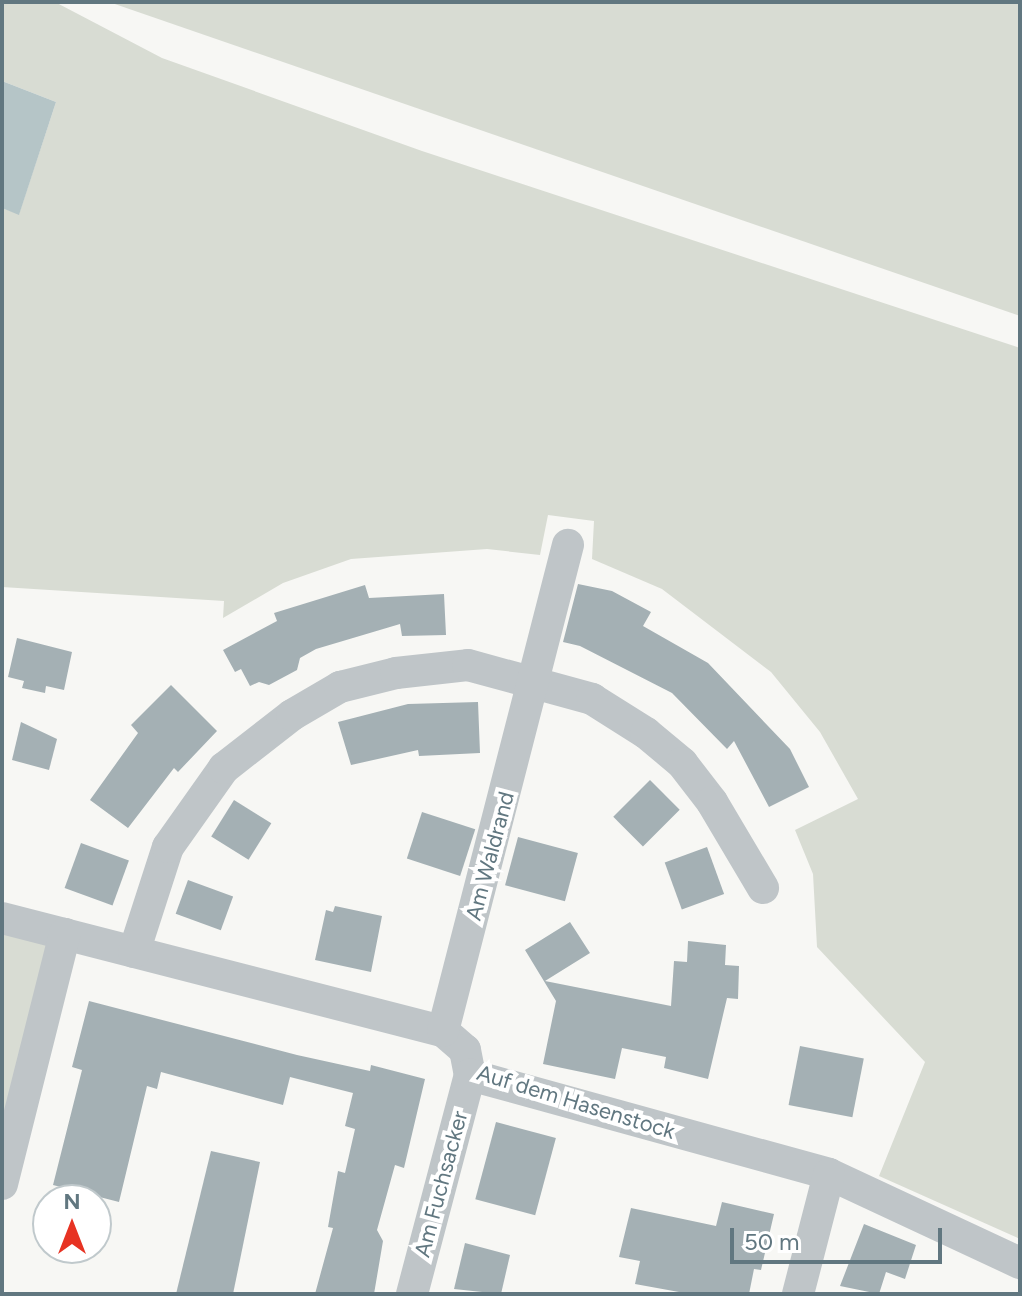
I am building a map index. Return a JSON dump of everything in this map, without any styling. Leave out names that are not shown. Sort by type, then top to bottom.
[{"type":"street","name":"Am Waldrand","points":[[443,1031],[568,545]]},
{"type":"street","points":[[134,952],[168,847],[224,768],[292,715],[340,687],[396,673],[468,665],[592,699],[682,763],[712,802],[763,888]]},
{"type":"street","points":[[2,918],[443,1031]]},
{"type":"street","points":[[2,1184],[65,934]]},
{"type":"street","name":"Auf dem Hasenstock","points":[[443,1031],[465,1050],[470,1075],[829,1174],[1020,1263]]},
{"type":"street","name":"Am Fuchsacker","points":[[412,1294],[470,1075]]},
{"type":"street","points":[[798,1294],[829,1174]]},
{"type":"shaded area","points":[[55,2],[162,58],[422,151],[1020,348],[1020,1239],[879,1176],[925,1062],[817,947],[813,874],[795,830],[858,799],[820,732],[771,672],[662,589],[592,559],[594,521],[548,515],[540,555],[487,549],[351,559],[283,583],[223,618],[224,601],[2,587],[2,208],[19,214],[56,102],[2,81],[2,4]]},
{"type":"shaded area","points":[[109,2],[1020,2],[1020,316]]},
{"type":"shaded area","points":[[2,81],[56,102],[19,215],[2,208]]},
{"type":"shaded area","points":[[2,927],[55,938],[2,1152]]},
{"type":"building","points":[[578,584],[612,591],[651,612],[643,626],[708,663],[790,749],[809,787],[769,807],[734,741],[727,749],[672,693],[580,646],[563,642]]},
{"type":"building","points":[[365,585],[369,598],[444,594],[446,635],[402,636],[400,624],[316,649],[300,658],[297,670],[269,685],[259,682],[250,686],[241,669],[235,672],[223,650],[277,621],[274,613]]},
{"type":"building","points":[[17,638],[72,652],[64,690],[46,686],[45,693],[22,688],[24,681],[8,677]]},
{"type":"building","points":[[171,685],[217,731],[178,772],[174,768],[128,828],[90,800],[138,733],[131,725]]},
{"type":"building","points":[[478,702],[480,753],[419,756],[418,750],[351,765],[338,722],[408,704]]},
{"type":"building","points":[[21,722],[57,739],[49,770],[12,760]]},
{"type":"building","points":[[650,780],[680,810],[643,846],[613,817]]},
{"type":"building","points":[[234,800],[271,823],[249,860],[211,836]]},
{"type":"building","points":[[422,812],[475,829],[460,876],[407,859]]},
{"type":"building","points":[[518,837],[578,853],[565,901],[505,885]]},
{"type":"building","points":[[81,843],[129,860],[113,906],[65,888]]},
{"type":"building","points":[[707,847],[724,894],[682,909],[665,862]]},
{"type":"building","points":[[188,880],[233,896],[221,930],[176,914]]},
{"type":"building","points":[[335,906],[382,916],[371,972],[315,960],[326,910],[333,912]]},
{"type":"building","points":[[570,922],[590,953],[545,981],[671,1006],[674,961],[687,962],[688,941],[726,945],[725,965],[739,966],[738,999],[727,998],[708,1079],[664,1068],[666,1057],[622,1048],[615,1079],[543,1064],[556,1001],[525,950]]},
{"type":"building","points":[[89,1001],[297,1055],[370,1071],[371,1065],[425,1079],[404,1168],[395,1165],[377,1230],[383,1241],[374,1294],[315,1294],[333,1228],[328,1227],[338,1171],[345,1173],[355,1129],[345,1126],[353,1093],[290,1077],[283,1105],[161,1072],[157,1089],[147,1086],[119,1202],[112,1200],[112,1184],[53,1184],[82,1070],[72,1067]]},
{"type":"building","points":[[800,1046],[864,1058],[852,1117],[789,1105]]},
{"type":"building","points":[[496,1122],[556,1138],[535,1215],[475,1199]]},
{"type":"building","points":[[211,1151],[260,1162],[233,1294],[176,1294]]},
{"type":"building","points":[[722,1202],[774,1214],[761,1270],[754,1269],[749,1294],[690,1294],[635,1284],[640,1261],[619,1257],[631,1208],[716,1226]]},
{"type":"building","points":[[864,1224],[916,1245],[905,1279],[886,1272],[879,1294],[840,1286]]},
{"type":"building","points":[[465,1243],[510,1255],[501,1294],[454,1289]]}]
